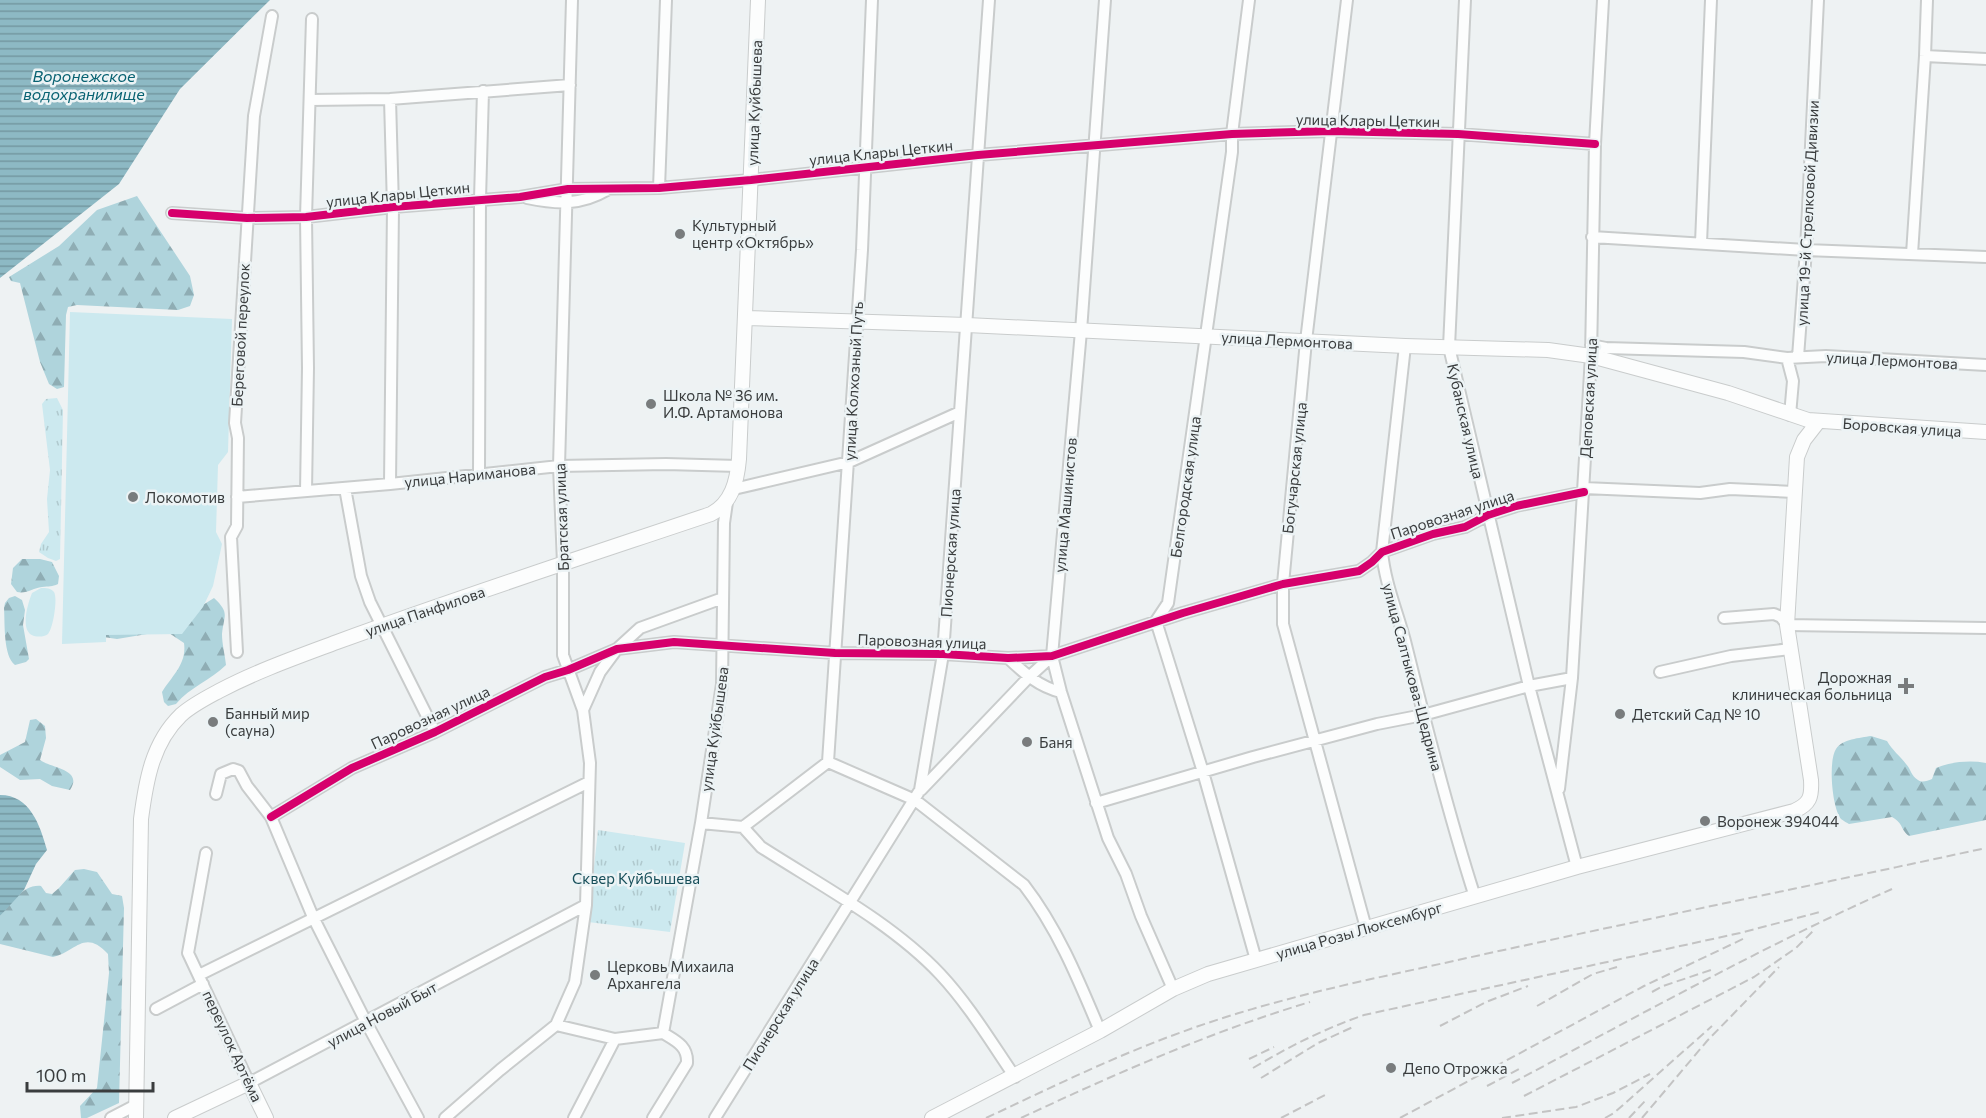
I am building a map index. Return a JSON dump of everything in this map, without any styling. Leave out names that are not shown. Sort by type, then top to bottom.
[{"type":"street","points":[[659,188],[666,0]]},
{"type":"street","name":"улица Куйбышева","points":[[663,1033],[701,823],[722,684],[724,523],[727,502],[734,489],[738,466],[759,0]]},
{"type":"street","name":"улица Колхозный Путь","points":[[828,762],[863,225],[872,0]]},
{"type":"street","name":"Пионерская улица","points":[[715,1118],[921,790],[943,654],[989,0]]},
{"type":"street","name":"улица Машинистов","points":[[1105,0],[1081,331],[1052,656],[1061,692],[1108,838],[1126,874],[1173,989]]},
{"type":"street","name":"Белгородская улица","points":[[1156,621],[1168,603],[1232,153],[1232,134],[1249,0]]},
{"type":"street","name":"Богучарская улица","points":[[1347,0],[1306,341],[1283,585],[1283,624],[1366,928]]},
{"type":"street","name":"Кубанская улица","points":[[1466,0],[1449,347],[1529,686],[1577,867]]},
{"type":"street","name":"Деповская улица","points":[[1558,796],[1572,678],[1584,490],[1591,351],[1595,144],[1603,0]]},
{"type":"street","points":[[1701,243],[1711,0]]},
{"type":"street","name":"улица 19-й Стрелковой Дивизии","points":[[1790,415],[1793,357],[1806,250],[1818,0]]},
{"type":"street","points":[[1912,254],[1927,0]]},
{"type":"street","name":"Братская улица","points":[[556,1025],[575,982],[586,905],[590,763],[583,710],[563,656],[563,563],[559,466],[568,203],[571,1]]},
{"type":"street","name":"Береговой переулок","points":[[237,652],[231,537],[237,526],[238,438],[235,428],[254,116],[272,16]]},
{"type":"street","points":[[306,491],[308,368],[306,218],[312,19]]},
{"type":"street","points":[[1925,56],[1986,59]]},
{"type":"street","points":[[310,100],[390,99],[570,85]]},
{"type":"street","points":[[479,473],[480,199],[483,91]]},
{"type":"street","points":[[390,99],[393,207],[390,484]]},
{"type":"street","name":"улица Клары Цеткин","points":[[172,213],[247,218],[306,218],[568,189],[659,188],[978,155],[1232,134],[1331,131],[1458,134],[1595,144]]},
{"type":"street","points":[[520,196],[568,203],[592,199],[609,189]]},
{"type":"street","points":[[1592,237],[1806,250],[1986,257]]},
{"type":"street","name":"улица Лермонтова","points":[[746,318],[1405,346],[1744,352],[1793,357],[1826,356],[1986,364]]},
{"type":"street","name":"улица Салтыкова-Щедрина","points":[[1405,346],[1382,552],[1383,570],[1395,605],[1423,715],[1475,897]]},
{"type":"street","name":"улица Лермонтова","points":[[1591,351],[1818,422]]},
{"type":"street","points":[[734,489],[849,462],[960,412]]},
{"type":"street","points":[[1660,672],[1731,656],[1790,649],[1787,625],[1796,468],[1799,449],[1808,433],[1818,422]]},
{"type":"street","name":"Боровская улица","points":[[1818,422],[1986,432]]},
{"type":"street","name":"улица Нариманова","points":[[237,497],[559,466],[666,464],[738,466]]},
{"type":"street","points":[[345,488],[361,576],[370,602],[435,732]]},
{"type":"street","name":"Паровозная улица","points":[[271,817],[352,768],[435,732],[545,677],[568,670],[617,649],[674,642],[835,652],[1008,658],[1052,656],[1156,621],[1283,585],[1359,571],[1382,552],[1433,534],[1465,527],[1488,515],[1516,506],[1584,490],[1700,493],[1730,489],[1794,492]]},
{"type":"street","name":"улица Панфилова","points":[[136,1111],[141,819],[144,793],[152,763],[161,741],[172,725],[196,703],[265,669],[382,625],[711,514],[727,502]]},
{"type":"street","points":[[711,514],[719,517],[724,523]]},
{"type":"street","points":[[583,710],[600,672],[617,649],[640,628],[723,598]]},
{"type":"street","points":[[1168,603],[1183,613]]},
{"type":"street","points":[[1724,618],[1774,614],[1781,617],[1787,625]]},
{"type":"street","points":[[1156,621],[1203,772],[1256,960]]},
{"type":"street","points":[[1787,625],[1986,628]]},
{"type":"street","name":"улица Розы Люксембург","points":[[932,1118],[1100,1032],[1173,989],[1208,974],[1577,867],[1803,807],[1809,802],[1811,780],[1790,649]]},
{"type":"street","points":[[545,677],[563,656]]},
{"type":"street","points":[[921,790],[1052,656]]},
{"type":"street","points":[[1008,658],[1029,677],[1048,689],[1061,692]]},
{"type":"street","points":[[1096,803],[1377,724],[1423,715],[1529,686],[1572,678]]},
{"type":"street","points":[[743,827],[828,762],[915,800],[1024,885],[1038,903],[1054,932],[1100,1032]]},
{"type":"street","points":[[216,794],[221,774],[233,769],[238,771],[271,817],[313,917],[418,1118]]},
{"type":"street","points":[[156,1009],[201,980],[313,917],[589,782]]},
{"type":"street","points":[[701,823],[743,827],[761,847],[900,938],[939,973],[963,1000],[1015,1077]]},
{"type":"street","name":"переулок Артёма","points":[[206,853],[188,953],[266,1118]]},
{"type":"street","name":"улица Новый Быт","points":[[175,1118],[249,1083],[586,905]]},
{"type":"street","points":[[445,1118],[556,1025],[615,1040],[663,1033],[685,1048],[688,1054],[687,1064],[653,1118]]},
{"type":"street","points":[[574,1118],[615,1040]]},
{"type":"street","points":[[111,1118],[136,1111]]},
{"type":"green space","points":[[137,196],[190,276],[194,295],[190,306],[178,310],[77,305],[68,307],[64,387],[57,389],[49,384],[40,362],[20,283],[11,281],[9,277],[59,246],[97,210]]},
{"type":"green space","points":[[70,312],[232,319],[228,452],[218,465],[216,532],[222,544],[213,586],[203,607],[182,634],[106,635],[106,642],[62,644]]},
{"type":"green space","points":[[57,398],[63,410],[60,559],[56,561],[39,552],[49,532],[47,499],[50,470],[42,404],[46,399]]},
{"type":"green space","points":[[22,559],[52,562],[59,576],[58,584],[17,592],[11,584],[13,568]]},
{"type":"green space","points":[[41,588],[54,592],[55,607],[50,631],[38,637],[29,633],[26,617],[32,593]]},
{"type":"green space","points":[[15,596],[22,600],[25,610],[23,625],[29,659],[15,665],[8,654],[4,608],[9,598]]},
{"type":"green space","points":[[214,598],[225,614],[222,642],[226,665],[176,704],[168,706],[164,702],[162,692],[181,664],[184,643],[169,633],[117,639],[97,636],[198,608]]},
{"type":"green space","points":[[36,719],[45,726],[46,738],[40,760],[69,773],[73,778],[70,790],[52,786],[40,779],[20,780],[0,767],[0,755],[25,742],[30,720]]},
{"type":"green space","points":[[1871,736],[1887,741],[1908,766],[1914,777],[1921,781],[1932,779],[1936,768],[1942,766],[1967,762],[1986,763],[1986,820],[1909,836],[1892,817],[1849,824],[1841,819],[1833,795],[1832,763],[1836,749],[1842,743],[1852,739]]},
{"type":"green space","name":"Сквер Куйбышева","points":[[598,830],[685,843],[670,932],[588,922]]},
{"type":"green space","points":[[84,869],[97,872],[112,894],[122,896],[124,908],[119,1103],[87,1118],[81,1118],[80,1106],[97,1088],[109,973],[108,954],[100,946],[86,942],[53,957],[0,944],[0,916],[23,891],[41,886],[46,893],[52,894],[75,870]]},
{"type":"water","name":"Воронежское водохранилище","points":[[0,0],[270,0],[180,89],[119,184],[0,278]]},
{"type":"water","points":[[0,795],[19,800],[32,813],[47,850],[36,864],[24,890],[0,916]]},
{"type":"railway","points":[[986,1118],[1132,1051],[1256,1008],[1370,979],[1986,848]]},
{"type":"railway","points":[[1512,1083],[1748,958],[1892,889]]},
{"type":"railway","points":[[1253,1068],[1307,1038],[1364,1015],[1740,933],[1820,912]]},
{"type":"railway","points":[[1524,1096],[1754,977],[1796,948],[1813,931]]},
{"type":"railway","points":[[1400,1118],[1644,986],[1745,938]]},
{"type":"railway","points":[[1537,1006],[1593,974],[1617,967]]},
{"type":"railway","points":[[1642,1118],[1707,1041],[1779,967]]},
{"type":"railway","points":[[1652,992],[1714,969]]},
{"type":"railway","points":[[1440,1026],[1486,1002],[1528,986]]},
{"type":"railway","points":[[1021,1118],[1163,1055],[1310,1002]]},
{"type":"railway","points":[[1605,1118],[1614,1113],[1712,1026]]},
{"type":"railway","points":[[1261,1078],[1318,1043],[1353,1027]]},
{"type":"railway","points":[[1249,1059],[1274,1047]]},
{"type":"railway","points":[[1487,1086],[1521,1068]]},
{"type":"railway","points":[[1502,1118],[1576,1107],[1613,1093],[1650,1074]]},
{"type":"railway","points":[[1281,1118],[1325,1095]]},
{"type":"railway","points":[[1629,1118],[1646,1100]]},
{"type":"cycle path","points":[[172,213],[247,218],[306,217],[393,207],[520,197],[568,189],[659,188],[978,155],[1232,134],[1331,131],[1458,134],[1595,144]]},
{"type":"cycle path","points":[[271,817],[352,768],[435,732],[545,677],[568,670],[617,649],[674,642],[835,653],[943,654],[1008,658],[1052,656],[1183,613],[1283,584],[1359,571],[1382,552],[1433,534],[1465,527],[1488,515],[1516,506],[1584,492]]},
{"type":"place","name":"Культурный центр «Октябрь»","points":[[680,234]]},
{"type":"place","name":"Школа № 36 им. И.Ф. Артамонова","points":[[651,404]]},
{"type":"place","name":"Локомотив","points":[[133,497]]},
{"type":"place","name":"Дорожная клиническая больница","points":[[1906,686]]},
{"type":"place","name":"Детский Сад № 10","points":[[1620,714]]},
{"type":"place","name":"Банный мир (сауна)","points":[[213,722]]},
{"type":"place","name":"Баня","points":[[1027,742]]},
{"type":"place","name":"Воронеж 394044","points":[[1705,821]]},
{"type":"place","name":"Церковь Михаила Архангела","points":[[595,975]]},
{"type":"place","name":"Депо Отрожка","points":[[1391,1068]]}]
